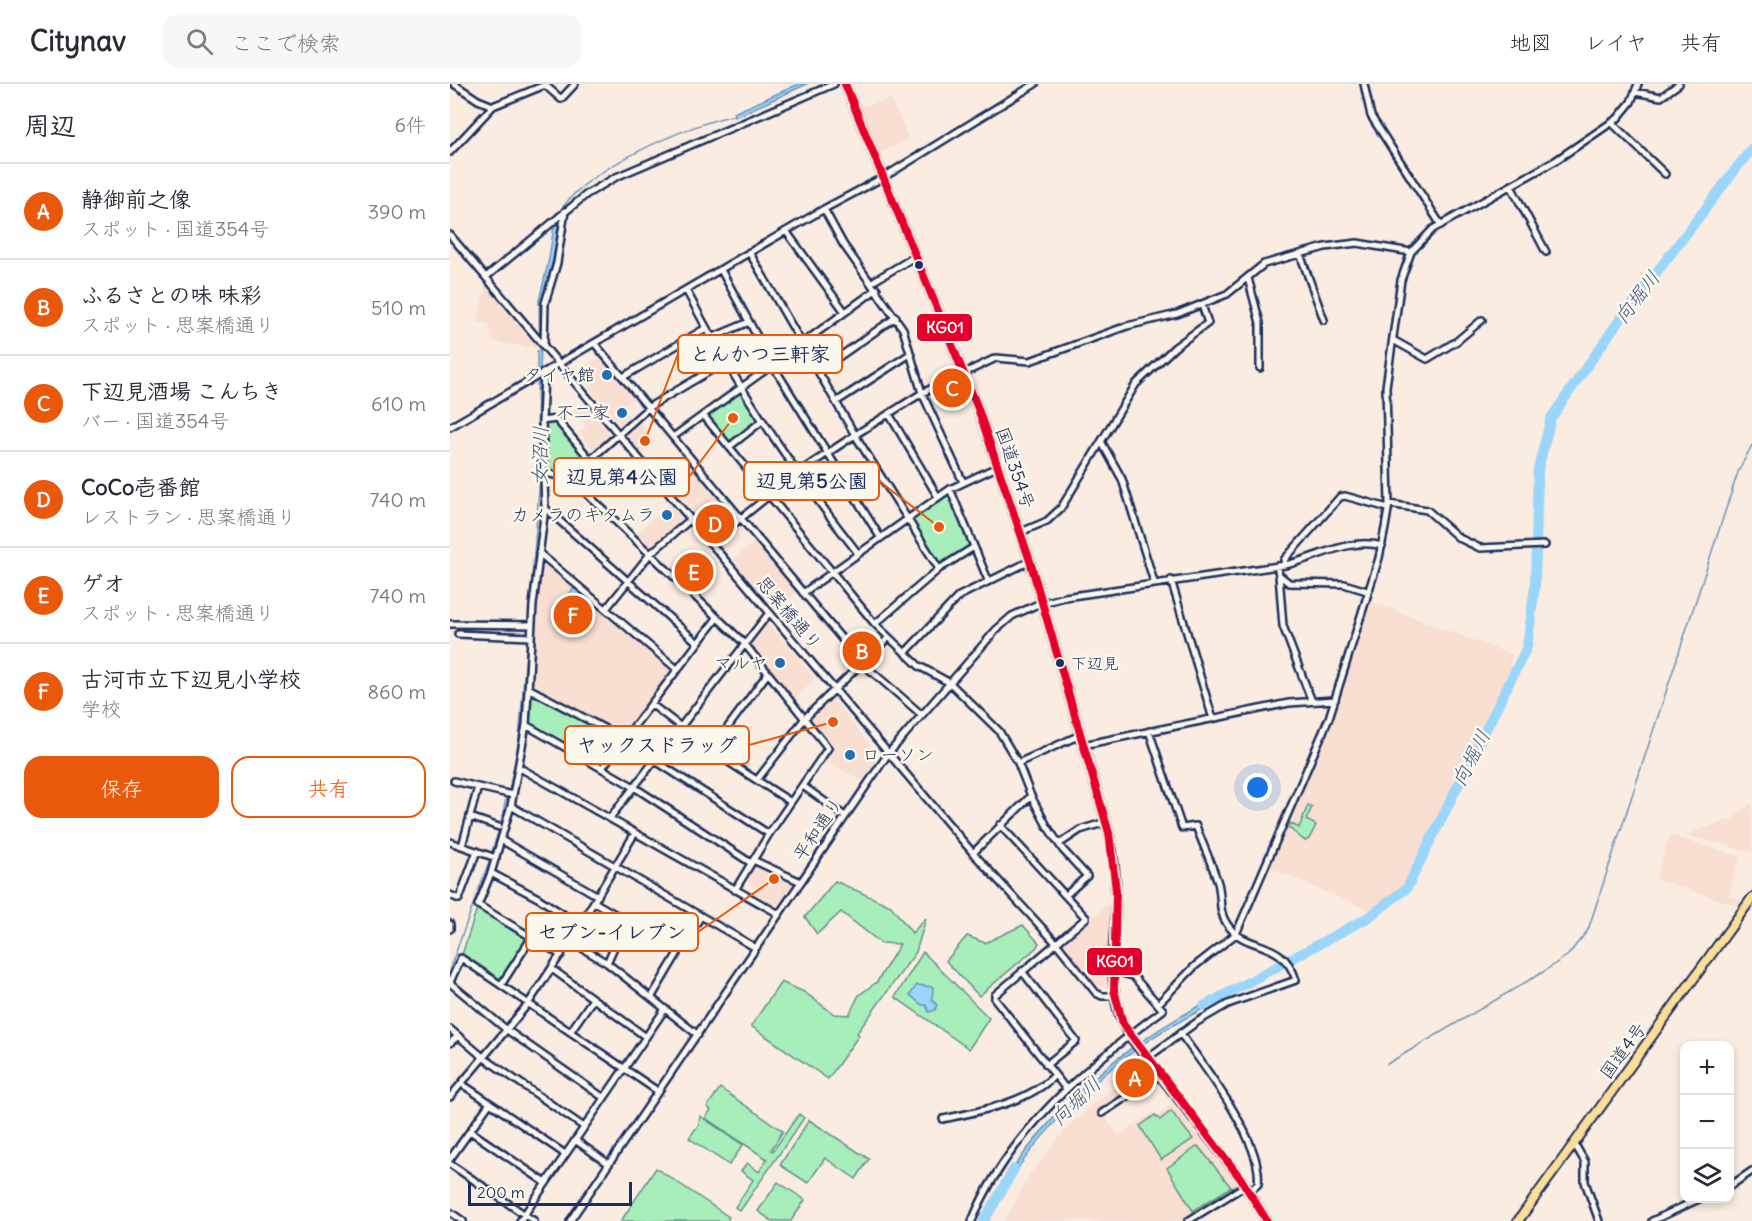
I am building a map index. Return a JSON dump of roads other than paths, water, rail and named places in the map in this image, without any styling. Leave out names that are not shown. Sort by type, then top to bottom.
[{"type":"highway","name":"国道354号","points":[[845,84],[964,374],[999,466],[1030,561],[1106,822],[1115,879],[1114,996],[1119,1016],[1130,1037],[1248,1188],[1267,1221]]},
{"type":"highway","name":"国道4号","points":[[1518,1221],[1752,898]]},
{"type":"street","points":[[454,84],[478,100],[493,106]]},
{"type":"street","points":[[450,152],[493,106],[544,85],[561,99],[575,84]]},
{"type":"street","points":[[486,277],[587,194],[616,177],[834,84]]},
{"type":"street","points":[[450,427],[824,208],[884,177],[1035,84]]},
{"type":"street","points":[[1364,84],[1371,116],[1441,225]]},
{"type":"street","points":[[1158,1004],[1195,966],[1236,934],[1335,700],[1382,546],[1388,506],[1386,400],[1401,280],[1411,252],[1423,236],[1555,161],[1611,122],[1624,112],[1638,84]]},
{"type":"street","points":[[1635,92],[1661,98],[1679,84]]},
{"type":"street","points":[[1611,122],[1665,174]]},
{"type":"street","points":[[1511,186],[1546,252]]},
{"type":"street","points":[[824,208],[843,244],[877,289],[903,329],[922,393],[963,482]]},
{"type":"street","points":[[543,343],[545,303],[557,263],[563,213]]},
{"type":"street","points":[[786,231],[845,312]]},
{"type":"street","name":"思案橋通り","points":[[450,235],[973,853],[1057,944],[1096,993],[1102,996],[1114,996]]},
{"type":"street","points":[[710,543],[796,474],[855,435],[922,393],[996,358],[1030,361],[1127,326],[1177,314],[1227,294],[1248,278],[1256,268],[1264,264],[1325,246],[1357,243],[1411,252]]},
{"type":"street","points":[[749,252],[855,435],[939,569]]},
{"type":"street","points":[[1300,254],[1324,320]]},
{"type":"street","points":[[872,282],[916,256]]},
{"type":"street","points":[[721,270],[772,364],[826,454],[880,537]]},
{"type":"street","points":[[1248,278],[1260,323],[1260,368]]},
{"type":"street","points":[[673,437],[877,289]]},
{"type":"street","points":[[687,290],[711,338],[762,422],[796,474],[857,552]]},
{"type":"street","points":[[1021,532],[1047,521],[1061,508],[1136,384],[1175,347],[1208,322],[1202,305]]},
{"type":"street","points":[[819,371],[896,317]]},
{"type":"street","points":[[1393,340],[1427,359],[1457,341],[1482,320]]},
{"type":"street","points":[[711,338],[748,322]]},
{"type":"street","points":[[623,377],[706,328]]},
{"type":"street","points":[[595,344],[862,663],[922,715]]},
{"type":"street","points":[[836,402],[910,354]]},
{"type":"street","points":[[570,478],[649,407],[725,362]]},
{"type":"street","points":[[540,375],[545,508],[532,625],[530,689],[526,725],[520,768],[511,806],[496,858],[478,905],[561,955]]},
{"type":"street","points":[[889,414],[938,497]]},
{"type":"street","points":[[703,415],[888,638],[919,666],[950,683],[999,731],[1018,763],[1030,796],[1059,844],[1087,876],[1066,895]]},
{"type":"street","points":[[542,420],[556,419],[590,459]]},
{"type":"street","points":[[729,447],[762,422]]},
{"type":"street","points":[[1102,443],[1122,479],[1154,582]]},
{"type":"street","points":[[803,592],[950,489],[999,466]]},
{"type":"street","points":[[545,473],[570,478],[744,643],[805,718],[828,751],[769,834],[735,890]]},
{"type":"street","points":[[950,489],[988,580]]},
{"type":"street","points":[[1285,565],[1284,560],[1340,497],[1345,496],[1388,506],[1427,510],[1459,538],[1480,548],[1544,545]]},
{"type":"street","points":[[545,508],[698,643]]},
{"type":"street","points":[[606,609],[650,554],[691,519]]},
{"type":"street","name":"平和通り","points":[[570,1221],[888,754],[996,630],[1012,616],[1042,603],[1065,597],[1154,582],[1285,565],[1310,560],[1351,543],[1363,542],[1382,546]]},
{"type":"street","points":[[875,624],[939,569],[974,547]]},
{"type":"street","points":[[539,553],[678,670]]},
{"type":"street","points":[[905,654],[959,596],[1030,561]]},
{"type":"street","points":[[1277,566],[1283,626],[1311,699]]},
{"type":"street","points":[[1279,575],[1289,583],[1344,584],[1367,591]]},
{"type":"street","points":[[1171,580],[1213,719]]},
{"type":"street","points":[[610,818],[769,613]]},
{"type":"street","points":[[602,768],[717,618]]},
{"type":"street","points":[[450,624],[532,625]]},
{"type":"street","points":[[487,624],[487,635]]},
{"type":"street","points":[[458,633],[531,637]]},
{"type":"street","points":[[757,780],[805,718],[888,638]]},
{"type":"street","points":[[711,750],[768,673]]},
{"type":"street","points":[[530,689],[624,739]]},
{"type":"street","points":[[1083,745],[1311,699],[1335,700]]},
{"type":"street","points":[[651,704],[711,750],[791,802]]},
{"type":"street","points":[[526,725],[634,787],[752,861],[801,882]]},
{"type":"street","points":[[1146,1057],[1180,1033],[1240,998],[1296,980],[1284,956],[1236,934],[1221,913],[1218,885],[1196,826],[1182,828],[1149,731]]},
{"type":"street","points":[[1018,763],[1080,735]]},
{"type":"street","points":[[654,760],[769,834]]},
{"type":"street","points":[[520,768],[779,914]]},
{"type":"street","points":[[454,781],[513,795]]},
{"type":"street","points":[[803,786],[845,816]]},
{"type":"street","points":[[462,846],[478,787]]},
{"type":"street","points":[[973,853],[1030,796]]},
{"type":"street","points":[[511,806],[756,948]]},
{"type":"street","points":[[470,817],[499,826]]},
{"type":"street","points":[[1059,844],[1080,830],[1106,822]]},
{"type":"street","points":[[1000,825],[1086,918],[996,993],[995,999],[1066,1089]]},
{"type":"street","points":[[450,1097],[528,1004],[570,941],[635,833]]},
{"type":"street","points":[[501,840],[598,896]]},
{"type":"street","points":[[450,842],[496,858]]},
{"type":"street","points":[[450,895],[459,899],[477,851]]},
{"type":"street","points":[[491,873],[538,898],[580,925]]},
{"type":"street","points":[[594,902],[679,951]]},
{"type":"street","points":[[651,998],[701,916]]},
{"type":"street","points":[[607,963],[626,921]]},
{"type":"street","points":[[450,924],[450,929]]},
{"type":"street","points":[[501,985],[532,937]]},
{"type":"street","points":[[570,941],[607,963],[698,1035]]},
{"type":"street","points":[[604,1098],[507,1030],[450,983],[461,958],[659,1092]]},
{"type":"street","points":[[552,969],[646,1037]]},
{"type":"street","points":[[1022,971],[1076,1041],[1046,1065]]},
{"type":"street","points":[[972,1221],[982,1200],[1014,1150],[1066,1089],[1163,1010],[1133,976],[1114,971]]},
{"type":"street","points":[[570,1032],[593,999]]},
{"type":"street","points":[[520,1221],[665,1010]]},
{"type":"street","points":[[450,1029],[484,1058],[584,1127]]},
{"type":"street","points":[[1180,1033],[1226,1096],[1245,1135],[1259,1175],[1258,1184],[1188,1221]]},
{"type":"street","points":[[450,1043],[458,1036]]},
{"type":"street","points":[[944,1119],[1007,1102],[1042,1085],[1055,1075]]},
{"type":"street","points":[[1102,1113],[1160,1075]]},
{"type":"street","points":[[462,1084],[566,1154]]},
{"type":"street","points":[[490,1103],[450,1161],[534,1221]]},
{"type":"street","points":[[470,1131],[546,1183]]},
{"type":"street","points":[[575,1140],[609,1164]]},
{"type":"street","points":[[1574,1143],[1585,1162],[1585,1182],[1599,1221]]},
{"type":"street","points":[[1734,1183],[1752,1171]]},
{"type":"street","points":[[1655,1220],[1691,1203]]},
{"type":"street","points":[[450,1212],[463,1221]]},
{"type":"water","points":[[799,84],[807,84],[735,117],[734,113]]},
{"type":"water","points":[[556,213],[560,214],[553,260],[542,302],[539,413],[542,481],[538,481],[539,301],[549,259]]},
{"type":"water","points":[[574,588],[595,607],[586,618],[565,600]]},
{"type":"water","points":[[917,985],[933,987],[932,1000],[937,1005],[935,1010],[929,1012],[926,1005],[922,1005],[910,995]]},
{"type":"water","points":[[1214,997],[1216,1001],[1152,1038],[1092,1085],[1055,1122],[1008,1182],[1005,1180],[1053,1119],[1089,1082],[1166,1025]]},
{"type":"waterway","name":"女沼川","points":[[558,216],[569,199],[587,183],[636,152],[691,128],[735,115]]},
{"type":"waterway","name":"向堀川","points":[[1204,1006],[1369,917],[1407,888],[1527,647],[1535,586],[1538,469],[1551,418],[1613,329],[1752,148]]},
{"type":"waterway","points":[[1387,1064],[1543,972],[1568,955],[1588,930],[1738,472],[1752,445]]},
{"type":"waterway","name":"女沼川","points":[[509,791],[519,740],[540,479]]},
{"type":"waterway","name":"女沼川","points":[[500,826],[507,795]]},
{"type":"waterway","name":"女沼川","points":[[491,854],[499,830]]},
{"type":"waterway","name":"女沼川","points":[[450,968],[490,859]]},
{"type":"waterway","name":"向堀川","points":[[984,1221],[1014,1169]]},
{"type":"place","name":"タイヤ館","points":[[607,375]]},
{"type":"place","name":"下辺見酒場 こんちき","points":[[952,388]]},
{"type":"place","name":"不二家","points":[[622,413]]},
{"type":"place","name":"辺見第4公園","points":[[733,418]]},
{"type":"place","name":"とんかつ三軒家","points":[[645,441]]},
{"type":"place","name":"カメラのキタムラ","points":[[667,515]]},
{"type":"place","name":"CoCo壱番館","points":[[715,524]]},
{"type":"place","name":"辺見第5公園","points":[[939,527]]},
{"type":"place","name":"ゲオ","points":[[694,572]]},
{"type":"place","name":"古河市立下辺見小学校","points":[[573,615]]},
{"type":"place","name":"ふるさとの味 味彩","points":[[862,651]]},
{"type":"place","name":"マルヤ","points":[[780,663]]},
{"type":"place","name":"下辺見","points":[[1060,663]]},
{"type":"place","name":"ヤックスドラッグ","points":[[833,722]]},
{"type":"place","name":"ローソン","points":[[850,755]]},
{"type":"place","name":"セブン-イレブン","points":[[774,879]]},
{"type":"place","name":"静御前之像","points":[[1135,1078]]}]
